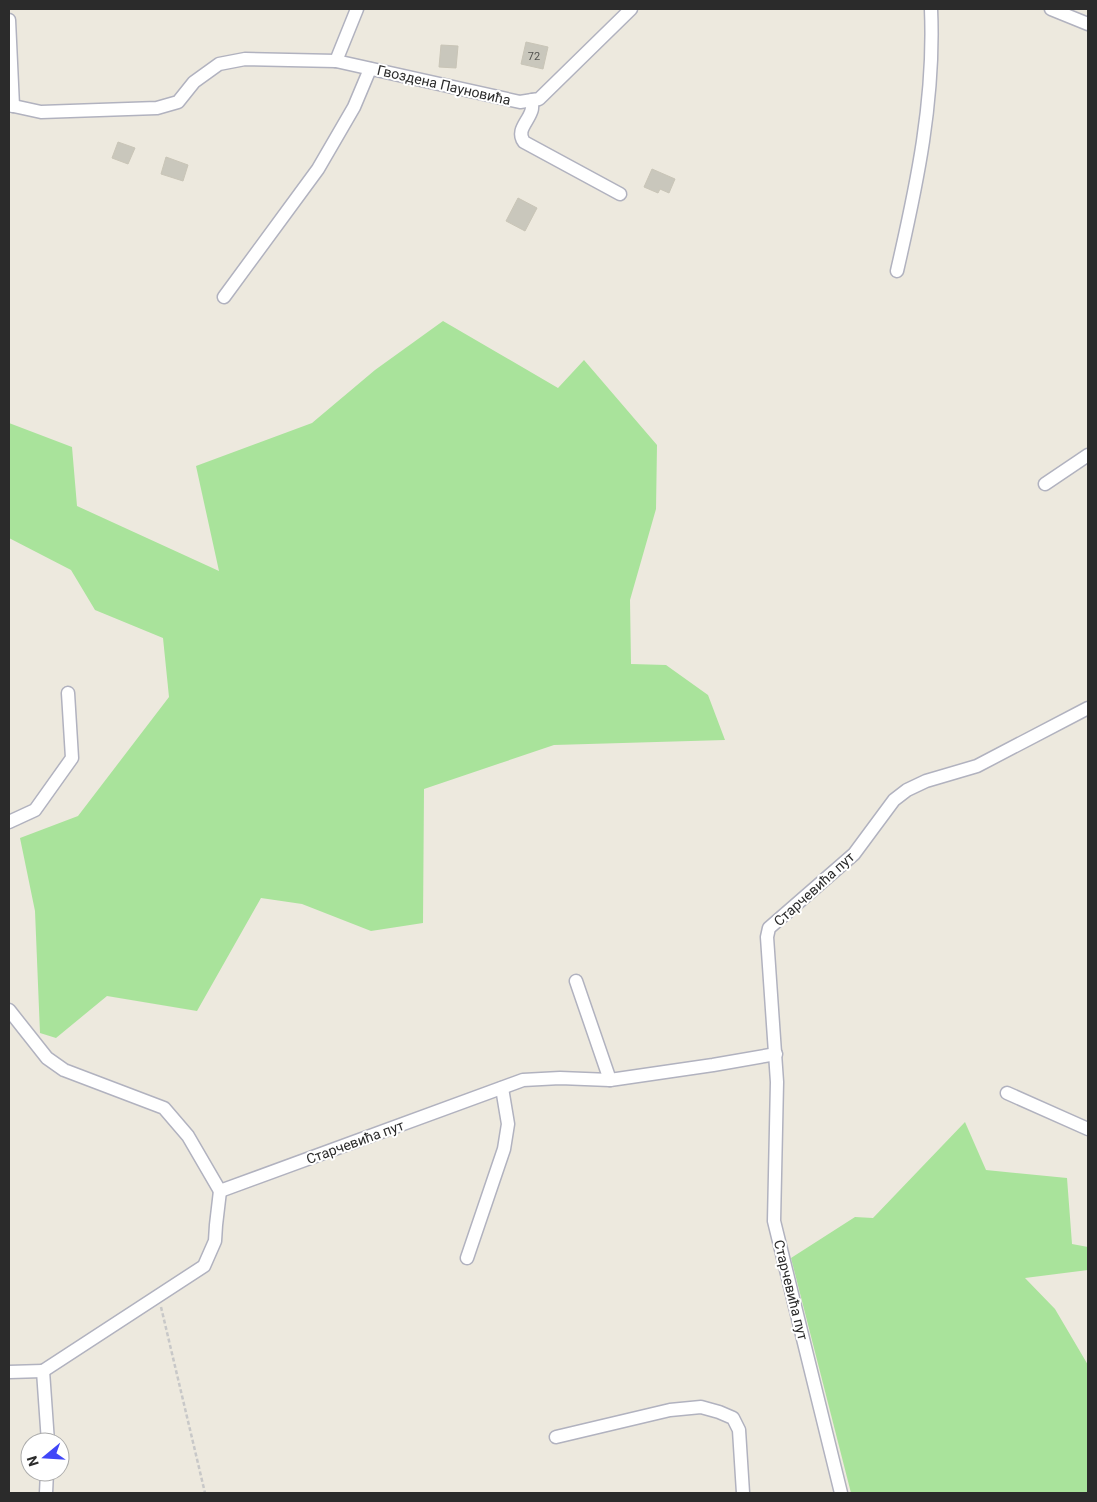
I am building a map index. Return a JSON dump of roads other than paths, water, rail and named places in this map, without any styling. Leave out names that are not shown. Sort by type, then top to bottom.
[{"type":"street","points":[[336,61],[357,9]]},
{"type":"street","points":[[620,194],[524,142],[521,137],[521,131],[532,110],[532,100],[539,99],[546,93],[631,9]]},
{"type":"street","points":[[897,271],[924,144],[931,70],[932,9]]},
{"type":"street","points":[[1051,9],[1088,24]]},
{"type":"street","points":[[9,20],[11,106]]},
{"type":"street","name":"Гвоздена Пауновића","points":[[11,106],[42,112],[156,108],[178,102],[194,82],[219,64],[245,59],[336,61],[520,102],[532,100]]},
{"type":"street","name":"Гвоздена Пауновића","points":[[224,297],[318,169],[354,107],[370,68]]},
{"type":"street","points":[[1045,484],[1088,455]]},
{"type":"street","points":[[9,822],[35,810],[72,758],[68,693]]},
{"type":"street","name":"Старчевића пут","points":[[841,1493],[774,1222],[777,1082],[767,937],[769,928],[854,854],[894,800],[907,790],[926,781],[977,766],[1088,708]]},
{"type":"street","points":[[576,981],[610,1080]]},
{"type":"street","points":[[9,1010],[47,1058],[64,1070],[164,1108],[188,1136],[220,1191],[215,1241],[204,1266],[42,1371],[9,1372]]},
{"type":"street","name":"Старчевића пут","points":[[220,1191],[523,1080],[560,1078],[610,1080],[776,1054]]},
{"type":"street","points":[[467,1258],[504,1149],[508,1124],[502,1088]]},
{"type":"street","points":[[1007,1093],[1088,1129]]},
{"type":"street","points":[[42,1371],[47,1432]]},
{"type":"street","points":[[556,1437],[670,1410],[701,1407],[719,1412],[733,1418],[739,1430],[743,1493]]}]
